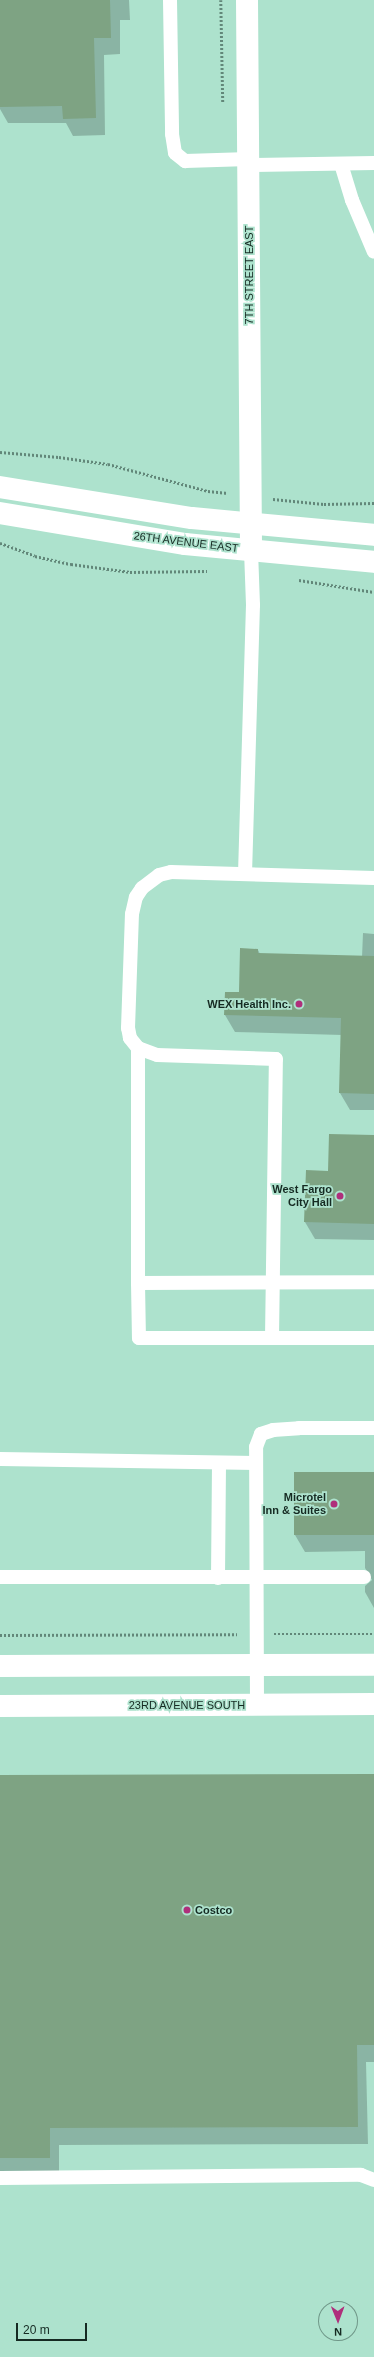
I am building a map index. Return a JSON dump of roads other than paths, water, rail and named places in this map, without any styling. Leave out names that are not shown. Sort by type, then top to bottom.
[{"type":"street","name":"7TH STREET EAST","points":[[247,0],[251,550]]},
{"type":"street","points":[[0,487],[192,518],[374,535]]},
{"type":"street","name":"26TH AVENUE EAST","points":[[0,513],[186,544],[374,562]]},
{"type":"street","points":[[0,1666],[374,1665]]},
{"type":"street","name":"23RD AVENUE SOUTH","points":[[0,1706],[374,1704]]},
{"type":"lane","points":[[170,0],[172,134],[175,153],[185,161],[341,164],[374,163]]},
{"type":"lane","points":[[341,164],[352,200],[374,252]]},
{"type":"lane","points":[[245,874],[253,612],[251,550]]},
{"type":"lane","points":[[272,1338],[276,1059],[157,1055],[138,1048],[130,1038],[128,1028],[132,914],[136,897],[142,888],[159,875],[165,874],[245,874],[374,878]]},
{"type":"lane","points":[[138,1048],[139,1338],[374,1338]]},
{"type":"lane","points":[[138,1283],[374,1282]]},
{"type":"lane","points":[[257,1705],[256,1447],[261,1434],[273,1430],[374,1428]]},
{"type":"lane","points":[[0,1459],[256,1463]]},
{"type":"lane","points":[[218,1578],[219,1463]]},
{"type":"lane","points":[[0,1577],[364,1577]]},
{"type":"lane","points":[[0,2178],[361,2175],[374,2180]]},
{"type":"place","name":"WEX Health Inc.","points":[[299,1004]]},
{"type":"place","name":"West Fargo City Hall","points":[[340,1196]]},
{"type":"place","name":"Microtel Inn & Suites","points":[[334,1504]]},
{"type":"place","name":"Costco","points":[[187,1910]]}]
